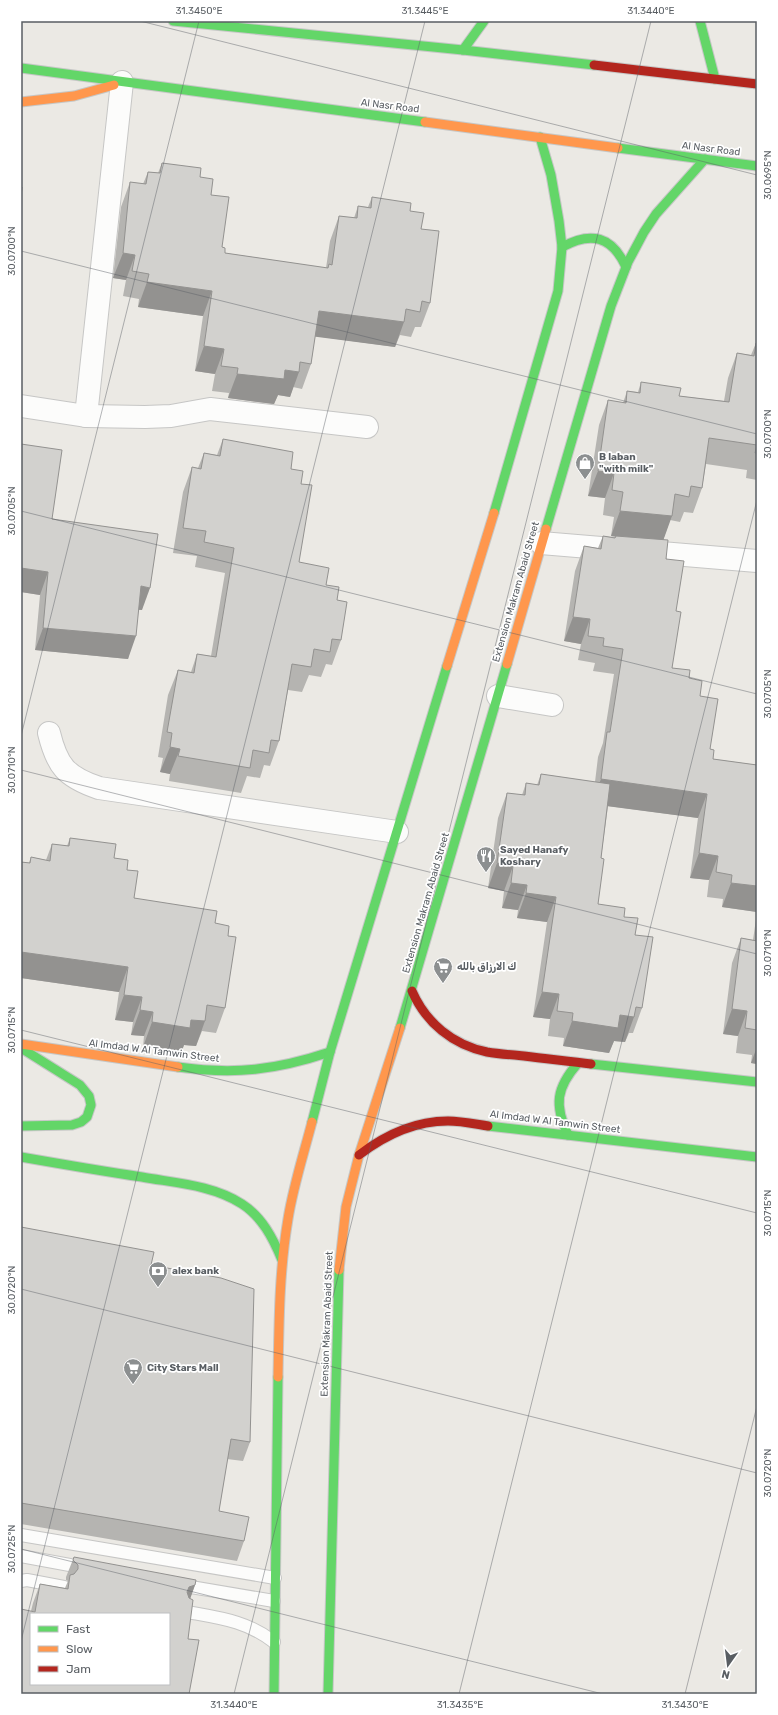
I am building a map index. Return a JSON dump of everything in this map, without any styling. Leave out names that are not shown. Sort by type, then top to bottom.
[{"type":"main road","points":[[173,21],[463,50],[757,84]]},
{"type":"main road","points":[[463,50],[484,21]]},
{"type":"main road","points":[[700,21],[714,79]]},
{"type":"main road","points":[[21,68],[55,74],[122,82]]},
{"type":"main road","name":"Al Nasr Road","points":[[21,102],[74,96],[122,82],[757,166]]},
{"type":"main road","points":[[274,1694],[274,1601],[279,1310],[282,1260],[288,1217],[330,1052],[515,443],[558,291],[562,247],[556,198],[540,137]]},
{"type":"main road","name":"Extension Makram Abaid Street","points":[[328,1694],[337,1302],[340,1254],[346,1207],[359,1155],[412,991],[611,306],[633,251],[649,223],[663,204],[705,159]]},
{"type":"main road","points":[[562,247],[572,240],[583,237],[605,241],[615,248],[622,256],[626,267]]},
{"type":"main road","points":[[412,991],[422,1012],[437,1028],[454,1040],[487,1052],[757,1082]]},
{"type":"main road","name":"Al Imdad W Al Tamwin Street","points":[[21,1044],[214,1071],[258,1070],[306,1060],[330,1052]]},
{"type":"main road","points":[[21,1048],[80,1085],[88,1092],[92,1100],[91,1110],[87,1119],[78,1124],[69,1126],[21,1126]]},
{"type":"main road","points":[[568,1135],[562,1123],[559,1110],[559,1097],[562,1084],[569,1072],[578,1063]]},
{"type":"main road","name":"Al Imdad W Al Tamwin Street","points":[[359,1155],[373,1143],[407,1127],[448,1121],[757,1157]]},
{"type":"main road","points":[[21,1157],[222,1192],[243,1203],[260,1219],[274,1238],[282,1260]]},
{"type":"street","points":[[86,416],[122,82]]},
{"type":"street","points":[[21,406],[86,416],[171,416],[210,409],[367,427]]},
{"type":"street","points":[[541,543],[757,561]]},
{"type":"street","points":[[498,696],[552,705]]},
{"type":"street","points":[[49,733],[53,753],[64,769],[80,782],[99,788],[397,832]]},
{"type":"lane","points":[[21,1535],[275,1578]]},
{"type":"lane","points":[[21,1556],[98,1570]]},
{"type":"lane","points":[[21,1581],[27,1580],[64,1587]]},
{"type":"lane","points":[[167,1583],[274,1601]]},
{"type":"lane","points":[[187,1612],[237,1622],[257,1630],[274,1642]]},
{"type":"building","points":[[162,163],[201,168],[200,177],[213,179],[211,195],[229,197],[222,247],[225,248],[225,253],[328,268],[329,264],[332,265],[339,216],[357,218],[358,206],[371,208],[372,197],[411,203],[410,211],[424,213],[421,229],[439,231],[430,303],[422,301],[420,312],[406,309],[404,322],[319,311],[311,364],[300,362],[299,372],[285,370],[284,379],[237,374],[238,368],[221,366],[224,349],[204,346],[212,291],[147,282],[149,274],[132,271],[135,255],[123,253],[130,182],[146,184],[148,172],[160,173]]},
{"type":"building","points":[[756,343],[757,445],[709,438],[702,488],[691,486],[689,497],[675,494],[672,516],[620,511],[623,492],[612,490],[614,473],[598,471],[608,400],[626,403],[627,391],[640,393],[641,382],[681,388],[679,396],[729,402],[737,353],[754,356]]},
{"type":"building","points":[[223,439],[293,452],[291,469],[303,471],[301,484],[312,485],[299,562],[329,568],[326,585],[339,587],[337,600],[347,602],[341,640],[332,639],[330,652],[314,649],[311,667],[292,664],[279,741],[271,740],[269,753],[253,750],[250,768],[178,756],[180,749],[170,747],[172,733],[167,732],[178,670],[194,673],[197,654],[216,657],[234,548],[204,542],[206,531],[183,528],[192,467],[201,469],[204,453],[220,456]]},
{"type":"building","points":[[21,444],[62,450],[52,519],[158,534],[150,588],[141,586],[136,636],[43,628],[48,572],[21,568]]},
{"type":"building","points":[[603,536],[615,538],[616,536],[668,540],[666,559],[684,561],[676,611],[681,612],[672,668],[690,670],[689,678],[702,681],[700,696],[718,699],[710,749],[714,750],[713,759],[757,765],[757,886],[731,883],[732,875],[716,872],[718,856],[699,853],[707,794],[601,779],[607,732],[610,732],[623,649],[603,646],[604,638],[588,636],[590,619],[573,617],[584,546],[601,549]]},
{"type":"building","points":[[541,774],[610,784],[601,858],[604,859],[598,904],[625,908],[624,917],[638,918],[635,935],[653,937],[642,1008],[636,1007],[634,1017],[620,1015],[618,1028],[572,1021],[573,1013],[557,1011],[559,994],[542,992],[556,897],[526,893],[527,885],[511,883],[513,866],[497,863],[507,793],[525,795],[526,783],[539,785]]},
{"type":"building","points":[[70,838],[116,844],[114,858],[128,860],[127,870],[138,871],[134,898],[217,911],[215,923],[229,926],[228,936],[236,937],[225,1008],[207,1005],[205,1021],[191,1020],[190,1028],[152,1022],[153,1012],[140,1010],[142,997],[124,995],[128,967],[21,952],[21,862],[30,863],[31,857],[50,861],[52,844],[69,846]]},
{"type":"building","points":[[741,938],[757,941],[757,1030],[745,1028],[747,1011],[732,1009]]},
{"type":"building","name":"City Stars Mall","points":[[21,1227],[154,1252],[151,1265],[221,1278],[254,1289],[250,1442],[231,1439],[219,1511],[249,1517],[244,1541],[21,1503]]},
{"type":"building","points":[[74,1557],[196,1580],[195,1585],[189,1587],[187,1592],[189,1598],[193,1600],[188,1639],[199,1640],[189,1694],[21,1694],[21,1609],[35,1612],[40,1584],[68,1589],[70,1575],[74,1574],[78,1569],[78,1565],[73,1560]]},
{"type":"traffic: fast","points":[[173,21],[463,50],[594,65]]},
{"type":"traffic: fast","points":[[463,50],[484,21]]},
{"type":"traffic: fast","points":[[700,21],[715,79]]},
{"type":"traffic: fast","points":[[21,68],[425,122]]},
{"type":"traffic: fast","points":[[494,513],[558,291],[562,247],[559,221],[551,175],[540,137]]},
{"type":"traffic: fast","points":[[618,148],[757,166]]},
{"type":"traffic: fast","points":[[546,529],[611,306],[628,262],[644,232],[656,214],[705,159]]},
{"type":"traffic: fast","points":[[562,247],[582,239],[600,239],[614,249],[626,267]]},
{"type":"traffic: fast","points":[[400,1028],[507,664]]},
{"type":"traffic: fast","points":[[312,1122],[330,1052],[447,666]]},
{"type":"traffic: fast","points":[[21,1048],[80,1085],[89,1096],[91,1105],[87,1117],[81,1122],[72,1125],[21,1126]]},
{"type":"traffic: fast","points":[[178,1067],[218,1071],[237,1071],[273,1067],[330,1052]]},
{"type":"traffic: fast","points":[[568,1135],[559,1106],[561,1089],[578,1063]]},
{"type":"traffic: fast","points":[[591,1064],[757,1082]]},
{"type":"traffic: fast","points":[[488,1126],[757,1157]]},
{"type":"traffic: fast","points":[[21,1157],[180,1183],[219,1193],[242,1204],[255,1215],[271,1236],[282,1260]]},
{"type":"traffic: fast","points":[[328,1694],[339,1270]]},
{"type":"traffic: fast","points":[[274,1694],[278,1377]]},
{"type":"traffic: slow","points":[[21,102],[74,96],[114,85]]},
{"type":"traffic: slow","points":[[425,122],[618,148]]},
{"type":"traffic: slow","points":[[447,666],[494,513]]},
{"type":"traffic: slow","points":[[507,664],[546,529]]},
{"type":"traffic: slow","points":[[339,1270],[346,1207],[359,1155],[400,1028]]},
{"type":"traffic: slow","points":[[21,1044],[178,1067]]},
{"type":"traffic: slow","points":[[278,1377],[280,1298],[285,1239],[293,1195],[312,1122]]},
{"type":"traffic: jam","points":[[594,65],[757,84]]},
{"type":"traffic: jam","points":[[412,991],[418,1003],[433,1023],[452,1038],[475,1049],[487,1052],[591,1064]]},
{"type":"traffic: jam","points":[[359,1155],[379,1141],[412,1126],[453,1121],[488,1126]]},
{"type":"place","name":"B laban \"with milk\"","points":[[585,480]]},
{"type":"place","name":"Sayed Hanafy Koshary","points":[[486,873]]},
{"type":"place","name":"ك الارزاق بالله","points":[[443,984]]},
{"type":"place","name":"alex bank","points":[[158,1288]]},
{"type":"place","name":"City Stars Mall","points":[[133,1385]]}]
